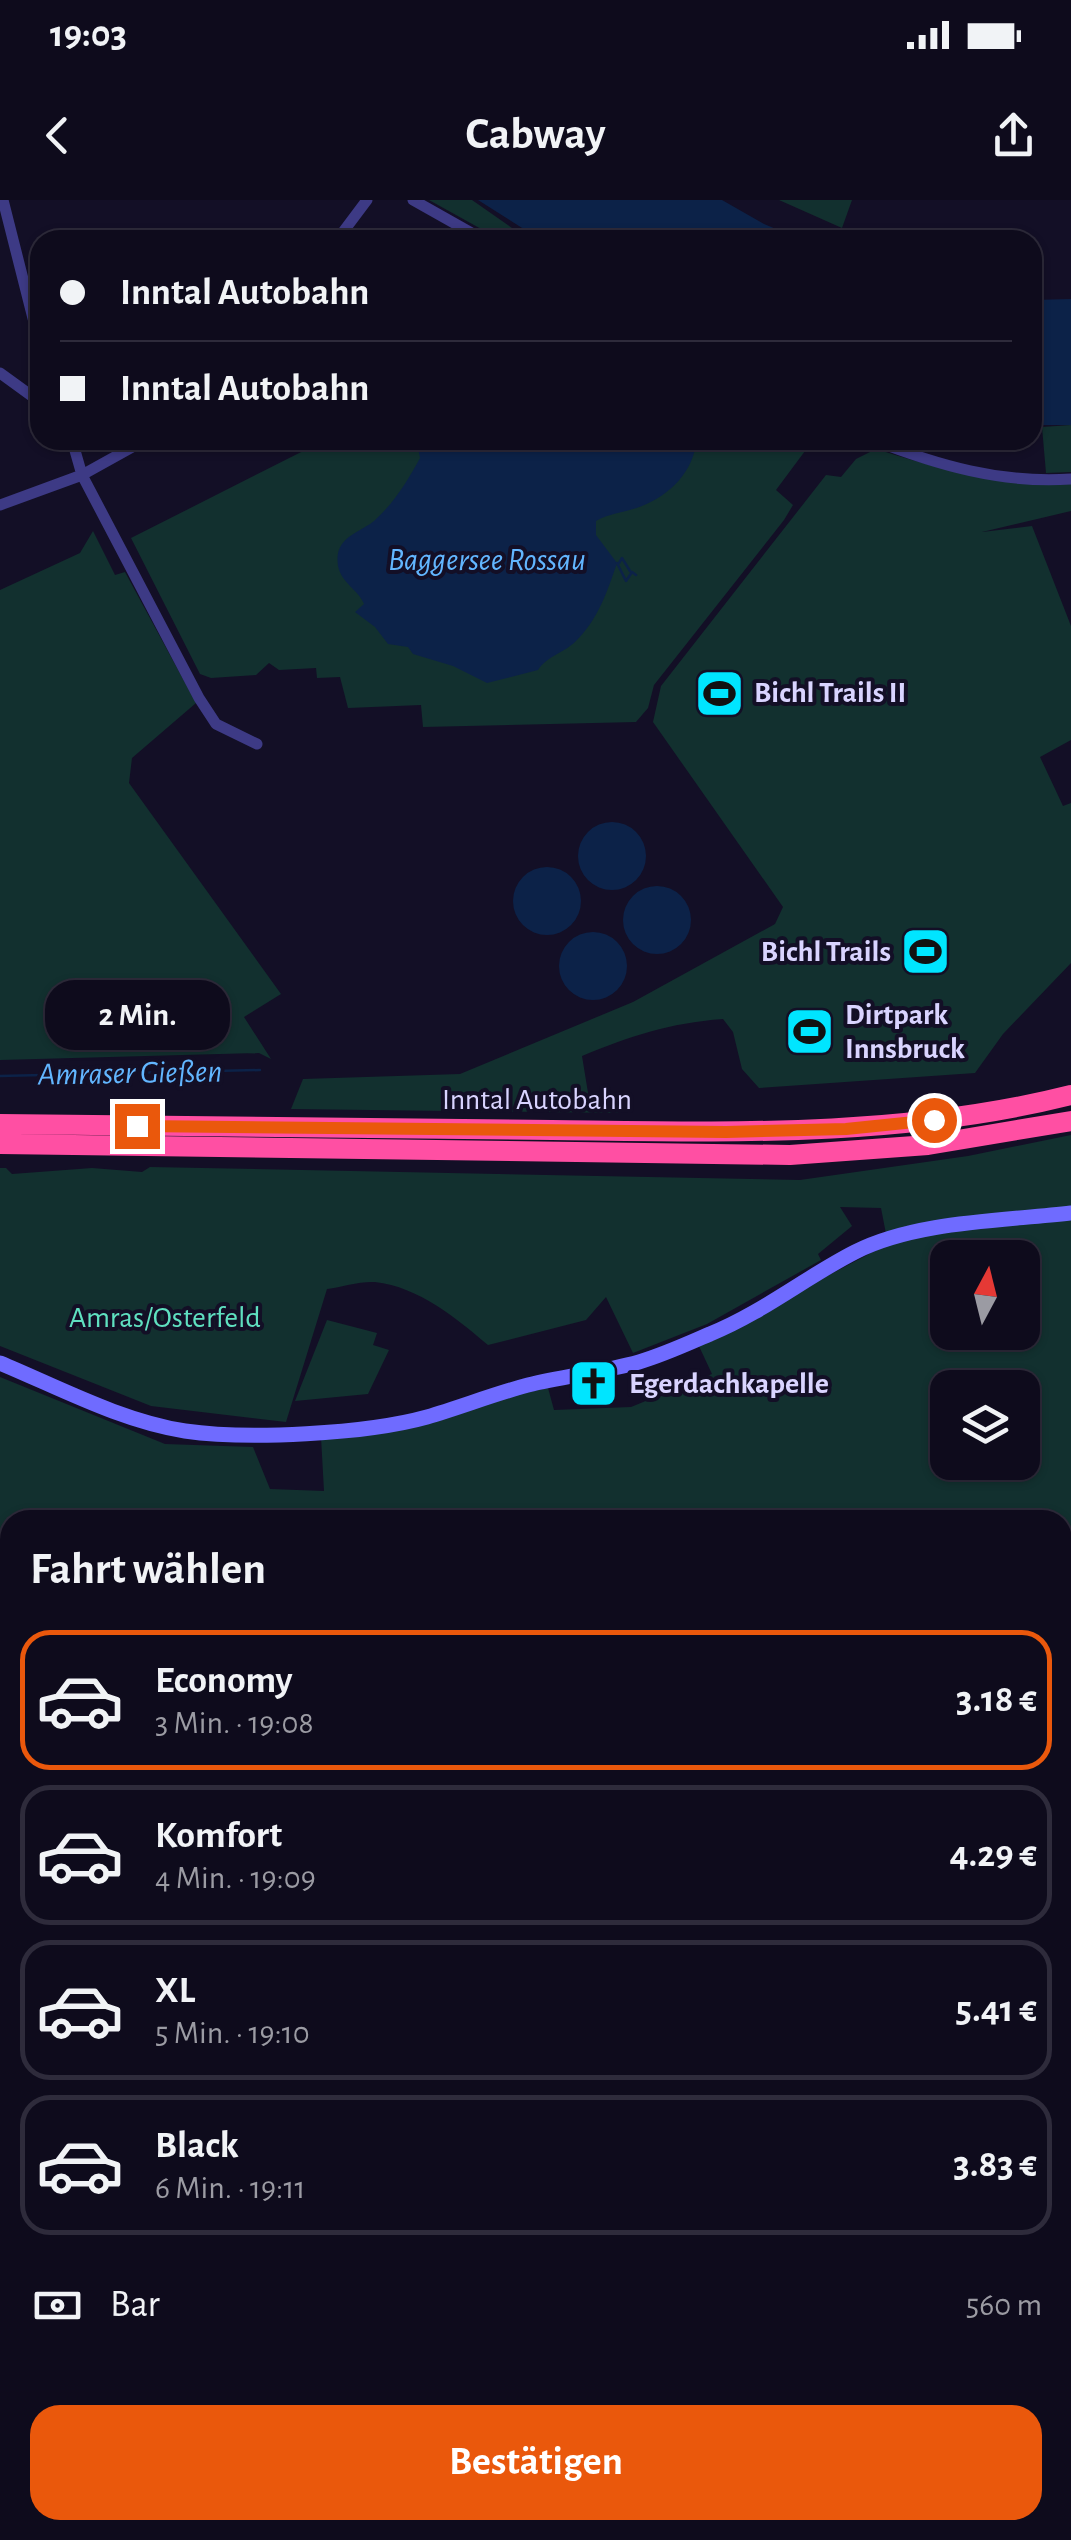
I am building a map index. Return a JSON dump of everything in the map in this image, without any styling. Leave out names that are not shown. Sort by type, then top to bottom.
[{"type":"highway","points":[[1030,1104],[1071,1084]]},
{"type":"highway","name":"Inntal Autobahn","points":[[0,1144],[846,1129],[942,1119],[1071,1095]]},
{"type":"highway","name":"Inntal Autobahn","points":[[286,1137],[790,1156],[928,1145],[1003,1135],[1071,1120]]},
{"type":"highway","name":"Inntal Autobahn","points":[[0,1124],[251,1137]]},
{"type":"main road","points":[[0,1364],[144,1422],[186,1431],[270,1433],[390,1425],[574,1373],[638,1362],[663,1353],[716,1332],[857,1251],[895,1237],[1071,1213]]},
{"type":"street","points":[[3,200],[30,307]]},
{"type":"street","points":[[344,230],[367,200]]},
{"type":"street","points":[[412,200],[466,230]]},
{"type":"street","points":[[0,372],[30,394]]},
{"type":"street","points":[[75,450],[82,475],[199,698],[216,724],[257,744]]},
{"type":"street","points":[[0,506],[82,475],[126,450]]},
{"type":"street","points":[[902,450],[962,471],[1046,481],[1071,479]]},
{"type":"green space","points":[[429,200],[472,200],[515,230],[483,230]]},
{"type":"green space","points":[[779,200],[852,200],[842,228]]},
{"type":"green space","points":[[1071,425],[1071,472],[1046,473],[1042,427]]},
{"type":"green space","points":[[305,450],[805,451],[776,490],[793,505],[784,520],[654,685],[648,708],[636,722],[423,727],[421,705],[348,708],[340,677],[317,678],[316,668],[279,670],[269,663],[256,675],[211,678],[200,674],[131,538]]},
{"type":"green space","points":[[879,450],[996,479],[1071,482],[1071,511],[982,532],[1032,526],[1071,626],[1071,740],[1040,757],[1063,806],[1071,803],[1071,963],[1003,1034],[975,1073],[759,1088],[742,1069],[733,1032],[723,1019],[651,1031],[582,1056],[590,1105],[622,1113],[291,1109],[303,1079],[460,1074],[633,1002],[775,924],[783,907],[653,722],[661,686],[826,475],[841,477],[856,459]]},
{"type":"green space","points":[[93,531],[115,575],[125,572],[196,703],[132,758],[129,783],[281,994],[244,1017],[271,1059],[259,1053],[0,1060],[0,590],[80,553]]},
{"type":"green space","name":"Amras/Osterfeld","points":[[1071,1135],[1071,1510],[0,1510],[0,1377],[165,1444],[253,1447],[270,1489],[324,1491],[321,1437],[548,1388],[554,1410],[631,1407],[712,1374],[698,1344],[888,1244],[881,1208],[840,1207],[852,1226],[818,1254],[821,1260],[707,1324],[633,1353],[606,1297],[586,1320],[488,1345],[450,1315],[407,1290],[375,1282],[327,1289],[286,1422],[151,1406],[0,1346],[0,1168],[12,1174],[92,1168],[142,1172],[150,1167],[800,1180],[968,1156]]},
{"type":"green space","points":[[327,1320],[377,1333],[373,1345],[389,1350],[368,1394],[295,1401]]},
{"type":"water","points":[[478,200],[722,200],[778,230],[525,230]]},
{"type":"water","points":[[1071,299],[1071,425],[1042,425],[1042,300]]},
{"type":"water","name":"Baggersee Rossau","points":[[418,450],[694,450],[691,462],[671,489],[642,506],[596,521],[596,535],[617,563],[601,604],[584,632],[538,670],[487,683],[453,666],[413,654],[408,647],[388,644],[375,627],[355,612],[364,604],[338,566],[342,544],[374,521],[394,499],[420,458]]},
{"type":"water","points":[[612,822],[636,832],[646,856],[636,880],[612,890],[588,880],[578,856],[588,832]]},
{"type":"water","points":[[547,867],[571,877],[581,901],[571,925],[547,935],[523,925],[513,901],[523,877]]},
{"type":"water","points":[[657,886],[681,896],[691,920],[681,944],[657,954],[633,944],[623,920],[633,896]]},
{"type":"water","points":[[593,932],[617,942],[627,966],[617,990],[593,1000],[569,990],[559,966],[569,942]]},
{"type":"waterway","points":[[619,563],[622,558],[630,571]]},
{"type":"waterway","points":[[617,563],[626,581],[632,572],[636,575]]},
{"type":"waterway","name":"Amraser Gießen","points":[[0,1076],[260,1070]]},
{"type":"place","name":"Bichl Trails II","points":[[719,693]]},
{"type":"place","name":"Bichl Trails","points":[[926,952]]},
{"type":"place","name":"Dirtpark Innsbruck","points":[[810,1032]]},
{"type":"place","name":"Egerdachkapelle","points":[[594,1384]]},
{"type":"route","points":[[137,1126],[726,1132],[846,1129],[934,1120]]}]
